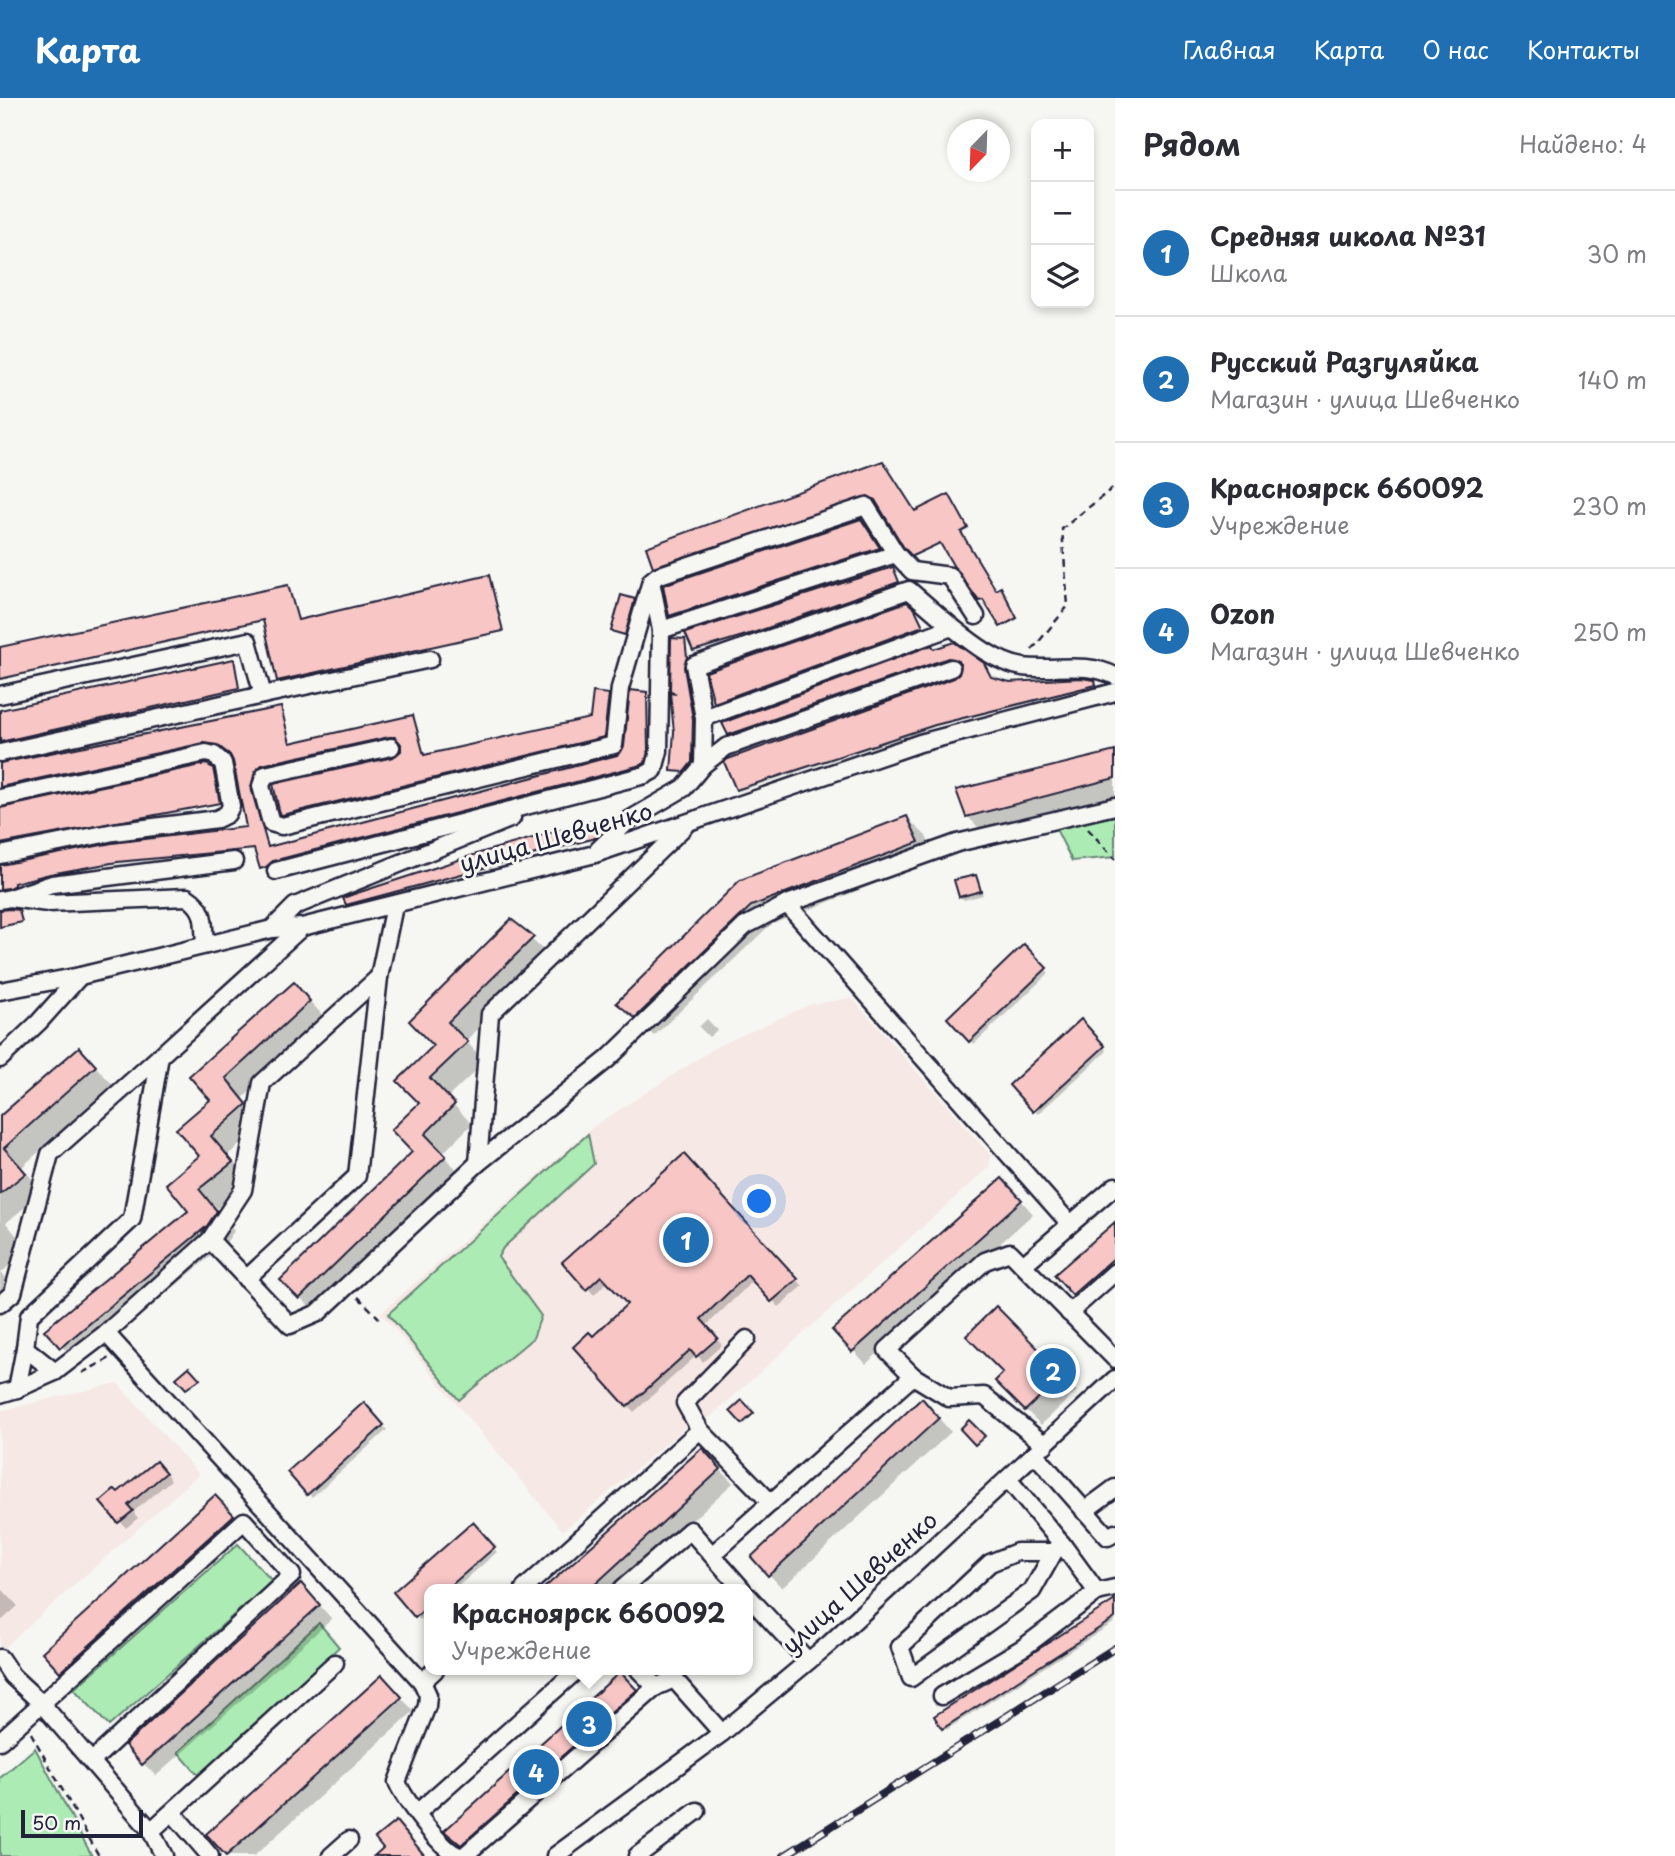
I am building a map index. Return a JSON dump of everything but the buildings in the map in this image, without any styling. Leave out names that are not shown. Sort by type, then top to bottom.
[{"type":"street","points":[[391,747],[265,775],[261,786],[271,823],[282,826],[614,745],[620,688],[651,581],[657,576],[866,506],[896,554],[912,571],[950,576],[976,616]]},
{"type":"street","points":[[661,630],[896,554]]},
{"type":"street","points":[[276,871],[645,775],[654,769],[659,751],[661,630],[651,581]]},
{"type":"street","points":[[703,765],[704,718],[694,665],[909,590],[952,627],[993,656],[1022,667],[1075,666],[1106,671],[1115,676]]},
{"type":"street","points":[[704,718],[952,627]]},
{"type":"street","points":[[0,695],[248,641],[263,695]]},
{"type":"street","points":[[0,753],[430,659]]},
{"type":"street","points":[[595,853],[629,820],[684,788],[703,765],[726,747],[951,668]]},
{"type":"street","name":"улица Шевченко","points":[[0,991],[80,976],[272,929],[302,927],[394,906],[595,853],[920,743],[1115,692]]},
{"type":"street","points":[[0,798],[206,753],[214,755],[223,764],[231,806],[227,814],[217,819],[114,832],[0,855]]},
{"type":"street","points":[[272,929],[295,906],[563,797]]},
{"type":"street","points":[[210,1240],[290,1325],[318,1314],[478,1163],[608,1059],[745,926],[787,904],[957,843],[1115,806]]},
{"type":"street","points":[[478,1163],[490,1014],[687,824]]},
{"type":"street","points":[[5,899],[52,884],[234,861]]},
{"type":"street","points":[[5,899],[48,903],[187,897],[197,904],[201,911],[205,945]]},
{"type":"street","points":[[787,904],[1070,1224]]},
{"type":"street","points":[[246,1279],[356,1176],[379,977],[394,906]]},
{"type":"street","points":[[0,1304],[13,1293],[50,1154],[302,927]]},
{"type":"street","points":[[0,1059],[39,1022],[80,976]]},
{"type":"street","points":[[0,1394],[55,1372],[106,1333],[210,1240],[243,1190],[262,1083],[379,977]]},
{"type":"street","points":[[18,1389],[29,1316],[132,1219],[160,1056]]},
{"type":"street","points":[[1023,1265],[1115,1186]]},
{"type":"street","points":[[1115,1359],[1010,1252],[985,1262],[887,1350],[913,1376],[949,1398],[984,1396],[1040,1450],[1084,1511],[1108,1537],[1115,1534]]},
{"type":"street","points":[[1069,1313],[1115,1272]]},
{"type":"street","points":[[106,1333],[422,1682],[428,1695],[427,1706],[397,1782],[417,1813],[450,1851],[465,1855],[656,1688],[674,1679],[722,1733]]},
{"type":"street","points":[[747,1339],[685,1403],[700,1430],[771,1503]]},
{"type":"street","points":[[25,1348],[55,1372]]},
{"type":"street","points":[[712,1555],[913,1376]]},
{"type":"street","name":"улица Шевченко","points":[[555,1856],[722,1733],[808,1661],[1115,1379]]},
{"type":"street","points":[[530,1584],[700,1430]]},
{"type":"street","points":[[1007,1479],[1058,1548],[1097,1592]]},
{"type":"street","points":[[1084,1511],[1115,1488]]},
{"type":"street","points":[[0,1741],[244,1521],[292,1574],[92,1761]]},
{"type":"street","points":[[264,1543],[283,1529]]},
{"type":"street","points":[[628,1584],[690,1530],[738,1584]]},
{"type":"street","points":[[1058,1548],[1032,1591],[911,1678],[900,1647],[990,1563],[1017,1552],[1058,1548]]},
{"type":"street","points":[[942,1696],[1024,1647],[1097,1592],[1115,1588]]},
{"type":"street","points":[[753,1601],[808,1661]]},
{"type":"street","points":[[0,1658],[6,1681],[41,1703],[151,1831],[164,1856]]},
{"type":"street","points":[[151,1831],[335,1663]]},
{"type":"street","points":[[422,1682],[430,1675]]},
{"type":"street","points":[[417,1813],[571,1675]]},
{"type":"street","points":[[644,1675],[656,1688]]},
{"type":"street","points":[[637,1856],[697,1811]]},
{"type":"street","points":[[173,1812],[210,1856]]},
{"type":"street","points":[[331,1856],[349,1840]]},
{"type":"path","points":[[1032,650],[1068,606],[1062,529],[1115,486]]},
{"type":"path","points":[[1074,814],[1115,859]]},
{"type":"path","points":[[348,1287],[379,1318]]},
{"type":"path","points":[[79,1375],[111,1357]]},
{"type":"path","points":[[30,1730],[99,1856]]},
{"type":"shaded area","points":[[852,998],[991,1156],[989,1167],[710,1417],[689,1424],[563,1531],[381,1313],[593,1127],[718,1046],[809,1005]]},
{"type":"shaded area","points":[[117,1383],[199,1474],[0,1651],[0,1411]]},
{"type":"green space","points":[[1115,816],[1115,857],[1072,861],[1055,827]]},
{"type":"green space","points":[[588,1134],[594,1164],[503,1248],[498,1257],[541,1316],[533,1338],[459,1400],[388,1314]]},
{"type":"green space","points":[[238,1544],[272,1581],[109,1726],[74,1689]]},
{"type":"green space","points":[[319,1623],[339,1647],[199,1776],[178,1752]]},
{"type":"green space","points":[[35,1748],[92,1856],[0,1856],[0,1778]]},
{"type":"railway","points":[[784,1856],[1115,1648]]},
{"type":"place","name":"Средняя школа №31","points":[[686,1240]]},
{"type":"place","name":"Русский Разгуляйка","points":[[1053,1371]]},
{"type":"place","name":"Красноярск 660092","points":[[589,1724]]},
{"type":"place","name":"Ozon","points":[[536,1772]]}]
